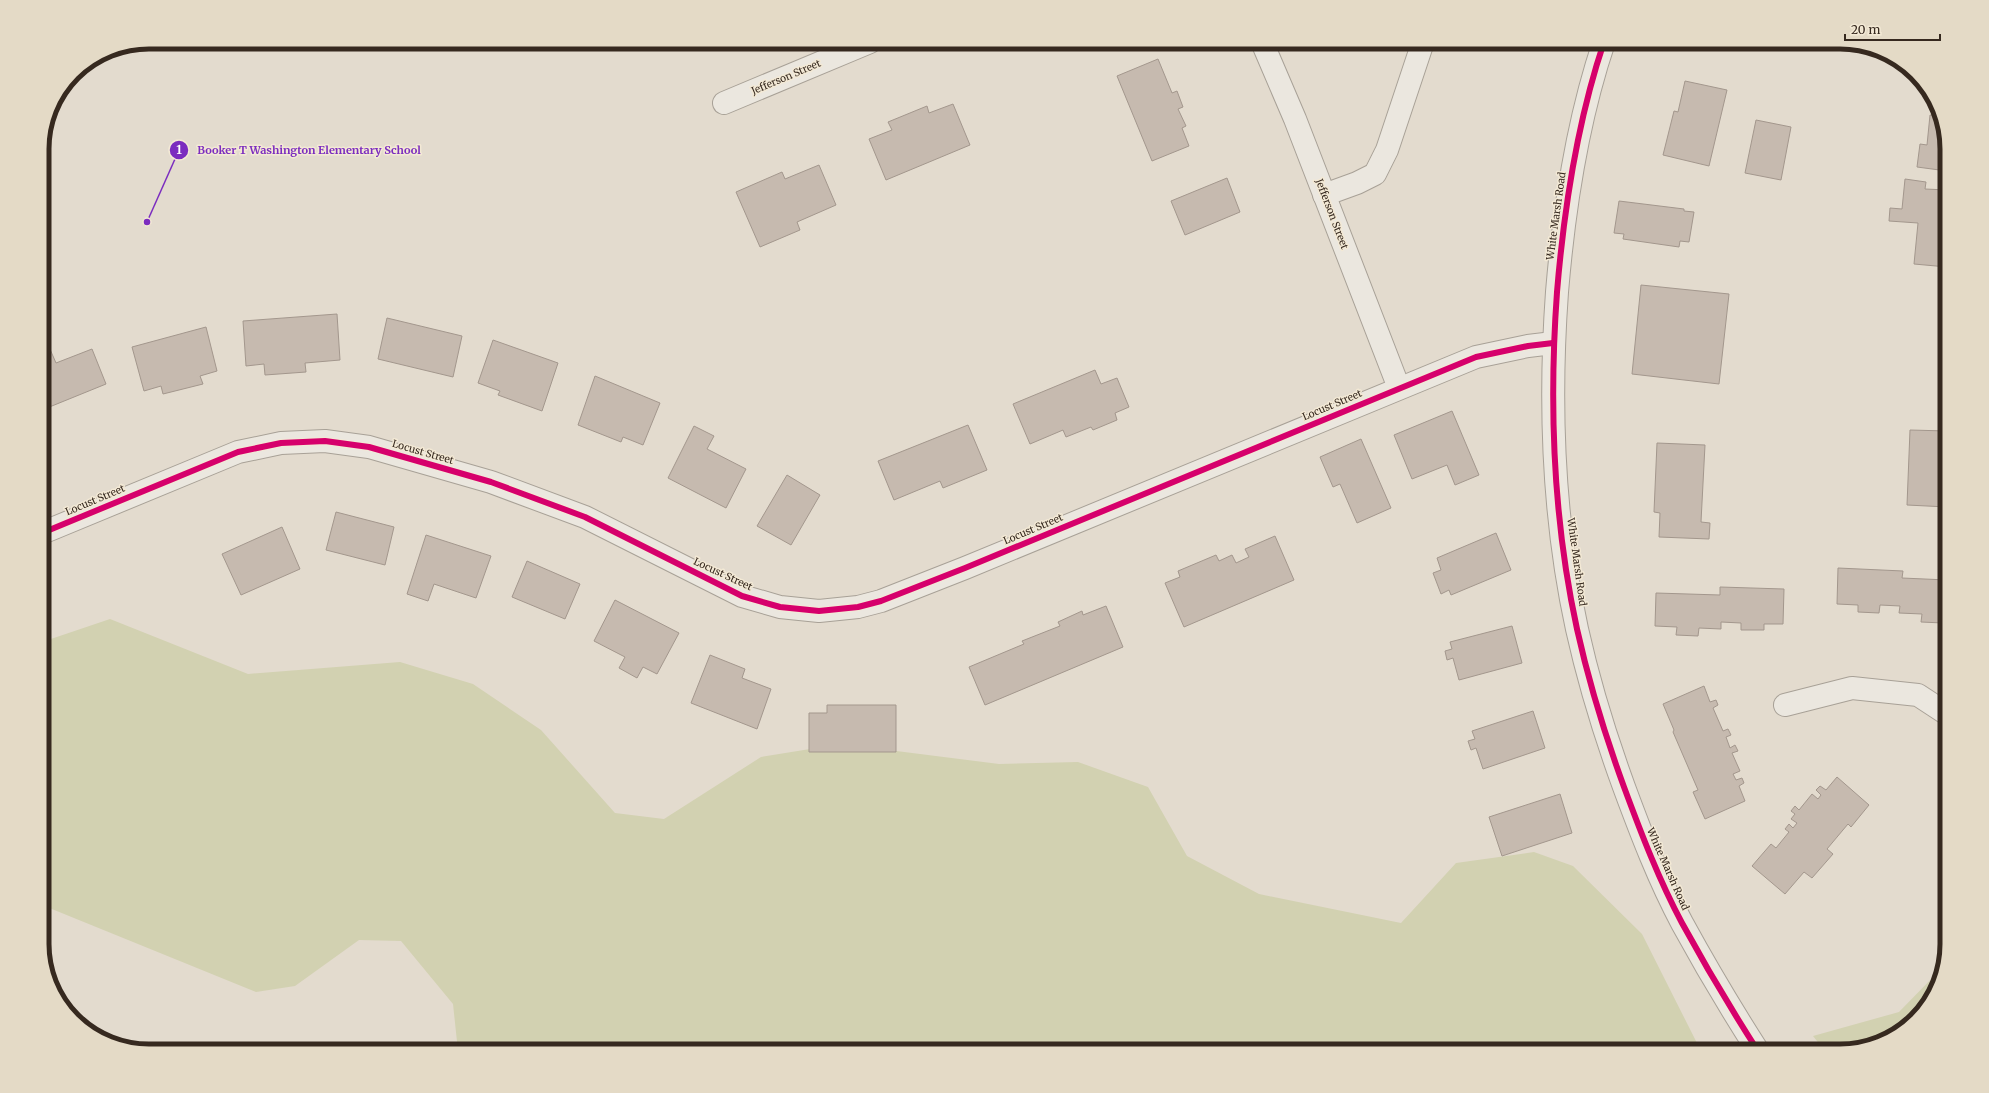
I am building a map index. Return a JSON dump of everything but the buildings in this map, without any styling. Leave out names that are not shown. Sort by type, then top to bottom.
[{"type":"street","name":"Jefferson Street","points":[[724,103],[853,49]]},
{"type":"street","name":"Jefferson Street","points":[[1265,49],[1295,119],[1399,388]]},
{"type":"street","points":[[1324,195],[1357,183],[1375,174],[1387,150],[1420,49]]},
{"type":"street","name":"White Marsh Road","points":[[1602,49],[1577,142],[1563,226],[1553,343],[1554,454],[1562,542],[1577,629],[1606,736],[1640,830],[1681,921],[1731,1009],[1754,1044]]},
{"type":"street","name":"Locust Street","points":[[49,530],[238,452],[281,443],[325,441],[369,447],[491,482],[585,517],[742,596],[780,607],[819,611],[850,607],[882,600],[965,568],[1476,357],[1528,346],[1553,343]]},
{"type":"street","points":[[1785,705],[1852,688],[1918,695],[1940,709]]},
{"type":"green space","points":[[110,619],[248,674],[400,662],[473,684],[541,730],[615,813],[664,819],[761,757],[841,744],[999,764],[1078,762],[1148,787],[1187,856],[1259,894],[1401,923],[1456,863],[1534,852],[1573,866],[1642,934],[1697,1044],[457,1044],[453,1004],[401,941],[359,940],[295,986],[256,992],[49,908],[49,640]]},
{"type":"green space","points":[[1935,975],[1927,994],[1911,1015],[1890,1031],[1866,1041],[1840,1044],[1819,1044],[1813,1036],[1899,1012]]},
{"type":"cycle path","points":[[1602,49],[1586,103],[1573,166],[1557,292],[1553,376],[1553,418],[1558,503],[1569,587],[1577,629],[1598,709],[1610,748],[1637,822],[1682,923],[1700,956],[1754,1044]]},
{"type":"cycle path","points":[[49,530],[238,452],[281,443],[325,441],[369,447],[491,482],[585,517],[742,596],[780,607],[819,611],[858,607],[881,601],[965,568],[1476,357],[1528,346],[1553,343]]},
{"type":"place","name":"Booker T Washington Elementary School","points":[[147,222]]}]
